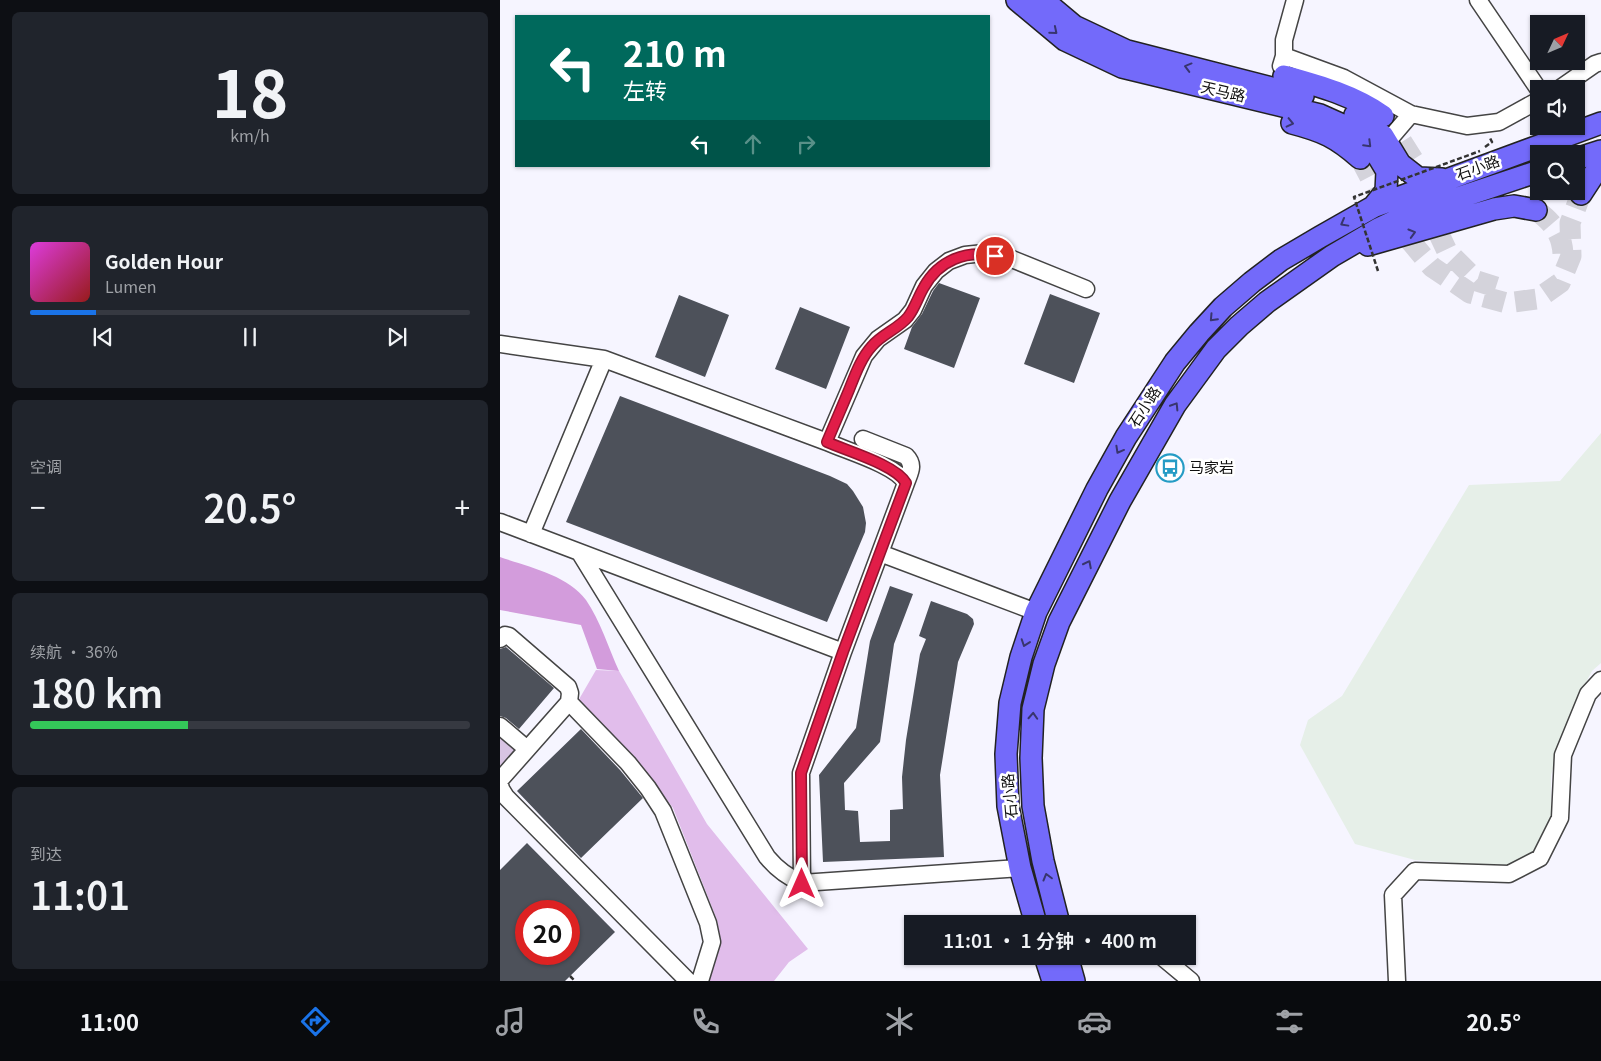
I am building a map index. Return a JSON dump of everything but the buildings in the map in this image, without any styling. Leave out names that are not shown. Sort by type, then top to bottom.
[{"type":"main road","name":"天马路","points":[[1017,0],[1065,40],[1122,67],[1325,102],[1357,116],[1383,136],[1400,164],[1418,178],[1447,179]]},
{"type":"main road","name":"天马路","points":[[1043,0],[1074,26],[1127,50],[1216,82],[1320,115],[1350,128],[1372,146],[1387,170],[1386,191],[1373,207]]},
{"type":"main road","points":[[1216,82],[1281,65],[1366,104],[1383,116]]},
{"type":"main road","points":[[1216,82],[1262,116],[1314,128],[1341,141],[1360,158]]},
{"type":"main road","name":"石小路","points":[[1033,915],[1020,868],[1008,806],[1006,754],[1008,720],[1021,656],[1036,612],[1097,489],[1126,438],[1175,362],[1223,307],[1252,282],[1281,260],[1373,207],[1601,124]]},
{"type":"main road","points":[[1585,156],[1601,151]]},
{"type":"main road","points":[[1585,188],[1601,166]]},
{"type":"main road","name":"石小路","points":[[1057,915],[1043,861],[1033,806],[1031,758],[1033,709],[1044,664],[1059,622],[1129,485],[1175,405],[1216,349],[1240,326],[1267,302],[1332,256],[1378,229],[1410,214],[1530,174]]},
{"type":"main road","points":[[1332,256],[1494,209],[1514,206],[1536,210]]},
{"type":"main road","points":[[1048,965],[1053,981]]},
{"type":"street","points":[[1296,0],[1284,40],[1281,65],[1344,78],[1411,114],[1468,126],[1499,122],[1530,105]]},
{"type":"street","points":[[1478,0],[1532,80]]},
{"type":"street","points":[[1572,80],[1601,62]]},
{"type":"street","points":[[1387,142],[1411,114]]},
{"type":"street","points":[[827,442],[864,356],[878,339],[905,320],[924,286],[936,271],[949,261],[965,255],[984,254],[1006,258],[1086,288]]},
{"type":"street","points":[[500,344],[604,360],[827,442],[890,468],[902,477],[906,483]]},
{"type":"street","points":[[531,534],[604,360]]},
{"type":"street","points":[[802,884],[801,773],[843,652],[912,467],[911,461],[906,456],[863,439]]},
{"type":"street","points":[[500,522],[843,652]]},
{"type":"street","points":[[580,552],[767,857],[778,870],[789,878],[802,884],[1020,868]]},
{"type":"street","points":[[880,553],[1036,612]]},
{"type":"street","points":[[500,639],[505,635],[509,636],[568,687],[570,693],[569,702],[500,782],[501,789],[506,797],[688,981]]},
{"type":"street","points":[[1397,981],[1393,895],[1414,871],[1509,874],[1540,858],[1560,818],[1563,755],[1588,694],[1601,680]]},
{"type":"street","points":[[569,702],[628,764],[648,788],[663,811],[708,923],[712,942],[700,981]]},
{"type":"street","points":[[500,726],[527,749]]},
{"type":"street","points":[[1046,965],[1047,981]]},
{"type":"street","points":[[1172,965],[1191,981]]},
{"type":"street","points":[[1069,966],[1079,981]]},
{"type":"path","points":[[1378,271],[1354,197],[1480,151]]},
{"type":"path","points":[[570,976],[575,981]]},
{"type":"shaded area","points":[[1601,433],[1601,663],[1592,671],[1572,709],[1551,775],[1551,819],[1534,853],[1512,867],[1415,860],[1355,844],[1300,745],[1308,720],[1342,696],[1469,485],[1560,481]]},
{"type":"shaded area","points":[[500,557],[547,573],[569,584],[578,591],[596,616],[619,671],[597,669],[581,625],[500,610]]},
{"type":"shaded area","points":[[596,670],[619,671],[707,824],[808,949],[789,962],[774,981],[709,981],[721,943],[717,920],[673,808],[636,758],[578,701]]},
{"type":"shaded area","points":[[500,736],[516,751],[500,770]]},
{"type":"tunnel","points":[[1383,116],[1414,161],[1438,232],[1447,251],[1477,281],[1502,289]]},
{"type":"tunnel","points":[[1360,158],[1392,219],[1432,267],[1470,293],[1507,303],[1537,299],[1560,283],[1571,256],[1570,223],[1579,200]]},
{"type":"tunnel","points":[[1536,210],[1555,229],[1561,240],[1563,254]]},
{"type":"place","name":"马家岩","points":[[1170,468]]},
{"type":"route","points":[[802,884],[801,773],[843,652],[906,483],[902,477],[890,468],[827,442],[864,356],[878,339],[905,320],[924,286],[936,271],[949,261],[965,255],[984,254],[995,256]]}]
